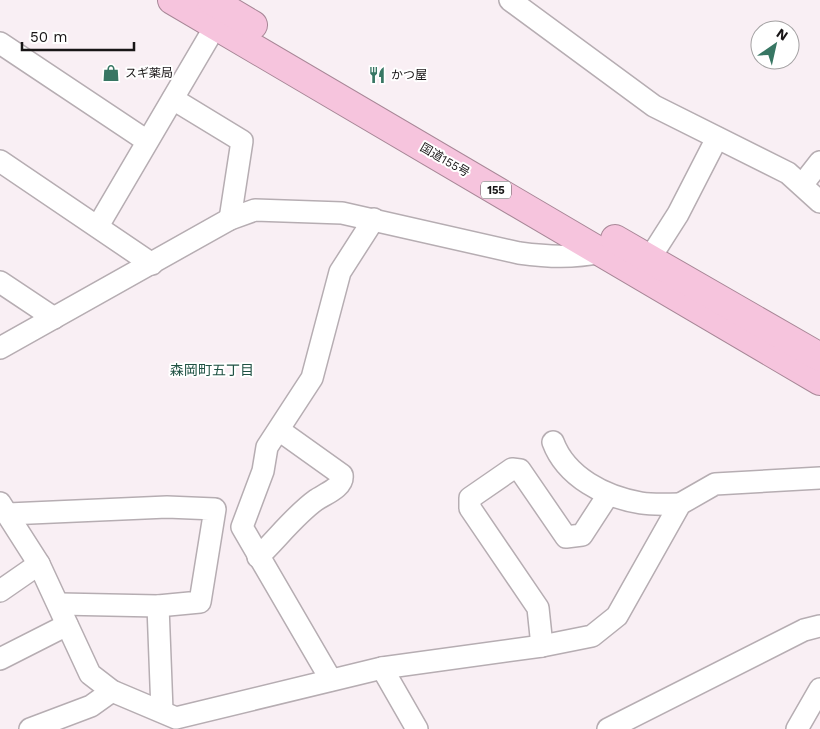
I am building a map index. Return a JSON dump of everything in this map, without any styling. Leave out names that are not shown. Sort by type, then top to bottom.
[{"type":"highway","name":"国道155号","points":[[172,0],[214,13],[650,258],[820,358]]},
{"type":"highway","name":"国道155号","points":[[214,13],[602,252],[820,381]]},
{"type":"street","points":[[510,0],[654,106],[788,173],[820,202]]},
{"type":"street","points":[[98,226],[173,99],[214,13]]},
{"type":"street","points":[[0,43],[147,141]]},
{"type":"street","points":[[173,99],[242,140],[230,219]]},
{"type":"street","points":[[650,258],[678,214],[717,138]]},
{"type":"street","points":[[0,161],[152,264]]},
{"type":"street","points":[[802,185],[820,162]]},
{"type":"street","points":[[0,348],[230,219],[255,210],[342,213],[520,253],[569,258],[602,252]]},
{"type":"street","points":[[331,680],[242,527],[262,470],[267,447],[312,378],[340,272],[374,219]]},
{"type":"street","points":[[0,282],[54,318]]},
{"type":"street","points":[[258,557],[314,501],[340,484],[343,479],[342,475],[279,430]]},
{"type":"street","points":[[553,442],[558,455],[570,470],[608,494],[641,503],[680,504]]},
{"type":"street","points":[[542,646],[538,608],[470,508],[470,498],[512,468],[520,470],[566,537],[582,535],[608,494]]},
{"type":"street","points":[[4,508],[40,564],[60,604],[67,625],[90,674],[112,691],[171,722],[382,668],[542,646],[592,636],[617,616],[680,504],[715,484],[820,478]]},
{"type":"street","points":[[4,508],[167,507],[214,509],[200,602],[158,606],[60,604]]},
{"type":"street","points":[[0,591],[40,564]]},
{"type":"street","points":[[158,606],[171,722]]},
{"type":"street","points":[[0,659],[67,625]]},
{"type":"street","points":[[608,729],[804,630],[820,626]]},
{"type":"street","points":[[382,668],[417,729]]},
{"type":"street","points":[[797,729],[820,689]]},
{"type":"street","points":[[30,729],[91,706],[112,691]]},
{"type":"place","name":"スギ薬局","points":[[111,73]]},
{"type":"place","name":"かつ屋","points":[[377,75]]},
{"type":"district","name":"森岡町五丁目","points":[[212,370]]}]
